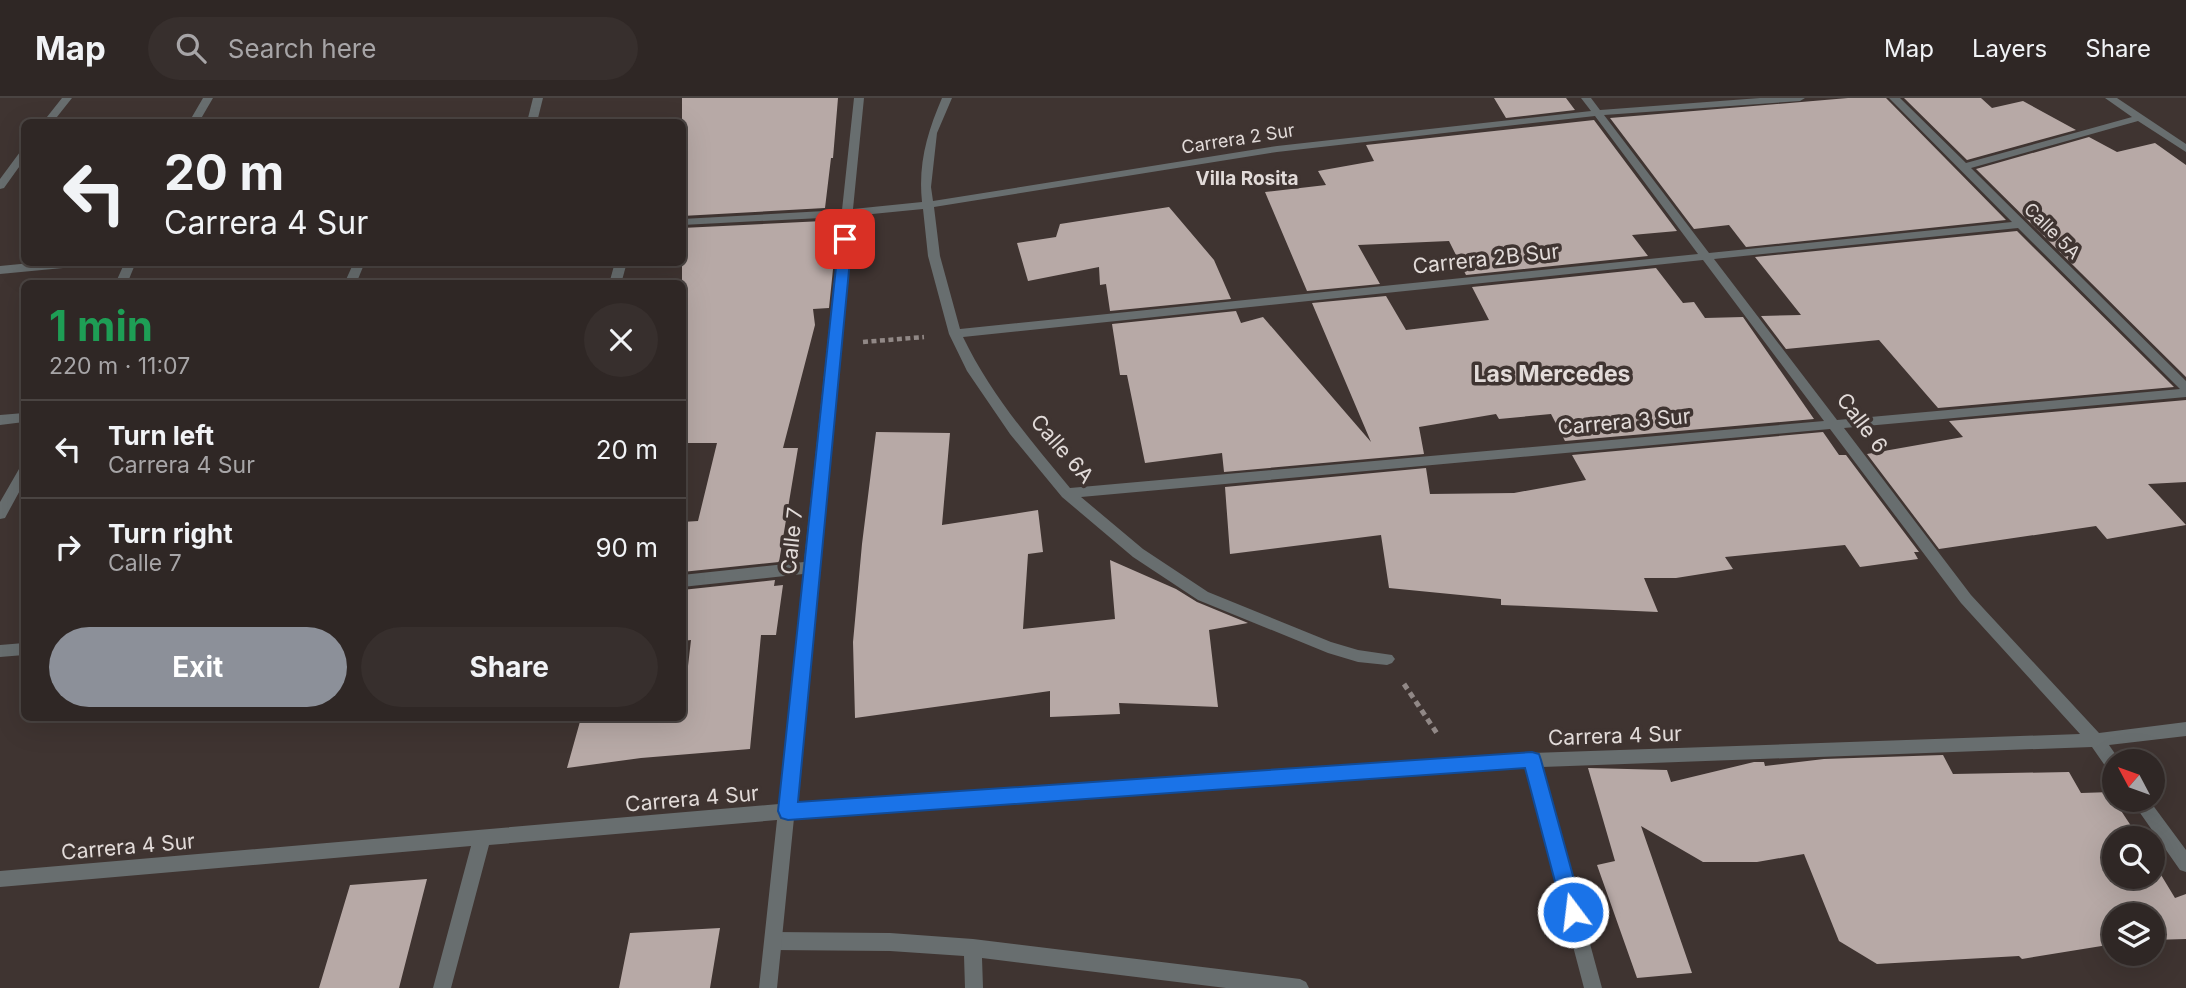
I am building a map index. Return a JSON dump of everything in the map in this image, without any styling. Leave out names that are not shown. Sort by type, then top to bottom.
[{"type":"street","points":[[50,119],[67,98]]},
{"type":"street","points":[[196,119],[208,98]]},
{"type":"street","points":[[533,119],[538,98]]},
{"type":"street","name":"Calle 7","points":[[768,988],[859,98]]},
{"type":"street","name":"Calle 6A","points":[[947,98],[932,133],[926,187],[934,256],[955,334],[974,371],[1015,431],[1066,493],[1138,553],[1203,596],[1328,647],[1358,656],[1387,659]]},
{"type":"street","name":"Calle 6","points":[[1586,98],[1966,598],[2102,749]]},
{"type":"street","name":"Carrera 2 Sur","points":[[686,222],[848,213],[926,205],[1277,149],[1597,113],[1800,98]]},
{"type":"street","name":"Calle 5A","points":[[1894,98],[2186,391]]},
{"type":"street","points":[[2110,98],[2186,149]]},
{"type":"street","points":[[1963,167],[2139,118]]},
{"type":"street","points":[[0,186],[5,175],[21,157]]},
{"type":"street","name":"Carrera 2B Sur","points":[[955,334],[2021,224]]},
{"type":"street","points":[[0,270],[42,266]]},
{"type":"street","name":"Carrera 3 Sur","points":[[1066,493],[2186,391]]},
{"type":"street","points":[[0,420],[21,418]]},
{"type":"street","points":[[0,514],[21,477]]},
{"type":"street","points":[[686,581],[812,567]]},
{"type":"street","points":[[0,651],[21,649]]},
{"type":"street","name":"Carrera 4 Sur","points":[[0,879],[788,811],[1458,765],[2095,740],[2186,729]]},
{"type":"street","points":[[1532,760],[1593,988]]},
{"type":"street","points":[[2148,812],[2186,864]]},
{"type":"street","points":[[442,988],[482,838]]},
{"type":"street","points":[[774,941],[890,942],[973,948],[1165,980],[1300,988]]},
{"type":"street","points":[[973,948],[974,988]]},
{"type":"path","points":[[834,344],[955,334]]},
{"type":"path","points":[[1387,659],[1458,765]]},
{"type":"building","points":[[682,98],[838,98],[825,208],[686,216],[686,119],[682,119]]},
{"type":"building","points":[[1494,98],[1566,98],[1575,110],[1506,118]]},
{"type":"building","points":[[1848,98],[1886,98],[2006,220],[1746,247],[1729,225],[1694,229],[1610,118]]},
{"type":"building","points":[[1904,98],[1981,98],[1992,108],[2023,101],[2076,130],[1967,160]]},
{"type":"building","points":[[1594,120],[1677,231],[1632,235],[1648,256],[1466,275],[1449,241],[1358,245],[1380,284],[1307,291],[1265,192],[1326,185],[1318,171],[1374,161],[1366,145]]},
{"type":"building","points":[[2089,137],[2117,152],[2155,143],[2186,165],[2186,377],[1976,169]]},
{"type":"building","points":[[1169,207],[1214,260],[1231,299],[1110,311],[1106,284],[1100,285],[1099,267],[1028,281],[1017,243],[1056,237],[1060,224]]},
{"type":"building","points":[[823,221],[820,250],[835,250],[829,308],[813,309],[815,325],[783,448],[798,448],[779,562],[686,572],[686,522],[698,521],[717,443],[686,443],[686,280],[682,280],[682,266],[686,266],[686,228]]},
{"type":"building","points":[[2017,231],[2174,387],[1938,408],[1879,340],[1786,349],[1761,316],[1801,315],[1755,257]]},
{"type":"building","points":[[1656,268],[1683,303],[1694,302],[1705,318],[1743,317],[1814,419],[1565,441],[1551,414],[1499,419],[1496,414],[1419,427],[1424,454],[1224,472],[1222,453],[1145,463],[1127,375],[1120,375],[1112,324],[1236,311],[1241,323],[1263,317],[1371,442],[1312,303],[1386,296],[1406,330],[1489,320],[1472,287]]},
{"type":"building","points":[[2186,400],[2186,482],[2148,484],[2186,525],[2107,539],[2096,526],[1939,549],[1867,454],[1963,437],[1949,421]]},
{"type":"building","points":[[876,432],[950,433],[942,525],[1038,510],[1043,552],[1028,554],[1023,629],[1115,619],[1110,560],[1248,623],[1209,630],[1218,707],[1119,703],[1120,714],[1050,717],[1050,691],[855,718],[853,642]]},
{"type":"building","points":[[1823,432],[1839,455],[1846,455],[1919,552],[1914,552],[1918,559],[1860,567],[1845,545],[1725,557],[1733,569],[1676,578],[1644,578],[1658,612],[1501,605],[1501,599],[1389,588],[1381,535],[1230,554],[1225,487],[1426,468],[1430,494],[1514,493],[1586,480],[1572,455]]},
{"type":"building","points":[[775,580],[774,586],[783,585],[776,635],[761,635],[750,749],[641,758],[567,768],[580,721],[686,721],[686,683],[691,640],[686,641],[686,590]]},
{"type":"building","points":[[1943,755],[1953,774],[2069,772],[2081,793],[2102,792],[2102,812],[2122,812],[2131,826],[2102,826],[2102,889],[2165,889],[2165,881],[2175,898],[2186,894],[2186,939],[2165,940],[2165,903],[2102,903],[2102,946],[2022,959],[2019,956],[1877,964],[1839,941],[1804,854],[1757,862],[1703,862],[1641,826],[1692,973],[1637,978],[1597,865],[1615,861],[1588,768],[1667,770],[1671,782],[1754,762],[1764,762],[1765,766],[1824,759]]},
{"type":"building","points":[[427,879],[399,988],[319,988],[350,885]]},
{"type":"building","points":[[720,928],[710,988],[619,988],[630,933]]},
{"type":"district","name":"Villa Rosita","points":[[1247,178]]},
{"type":"district","name":"Las Mercedes","points":[[1552,374]]},
{"type":"route","points":[[845,239],[788,811],[1532,760],[1573,912]]}]
